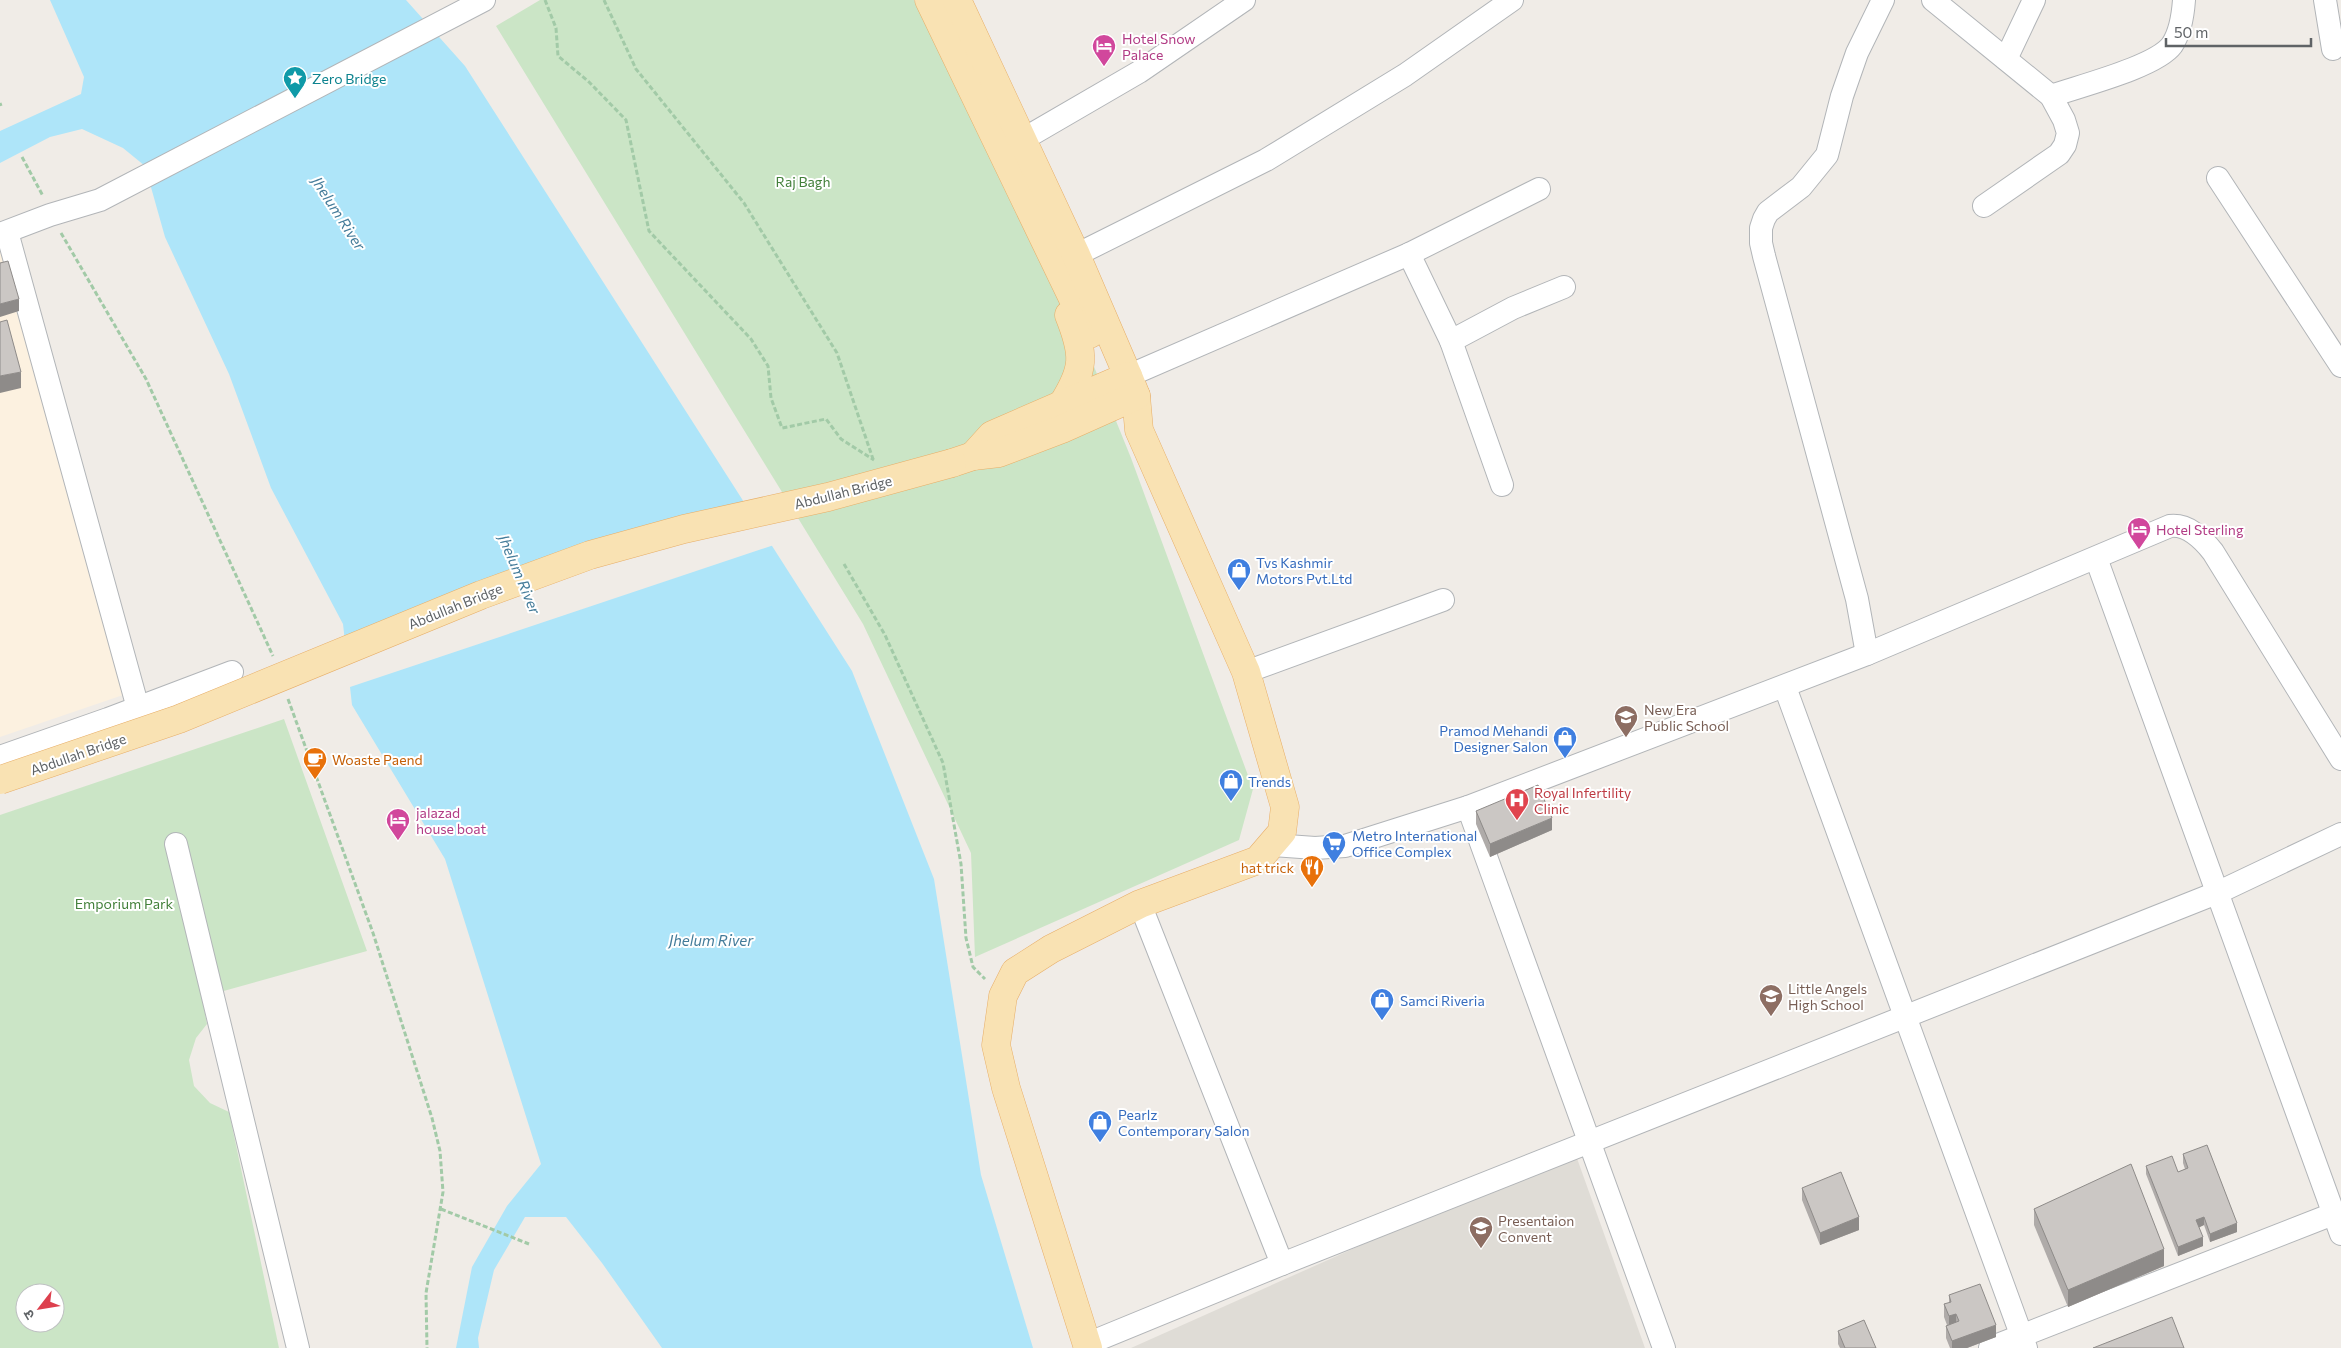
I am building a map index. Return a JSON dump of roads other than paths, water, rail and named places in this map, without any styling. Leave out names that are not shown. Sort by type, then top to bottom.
[{"type":"main road","points":[[929,0],[1031,211],[1124,390]]},
{"type":"main road","points":[[957,0],[1076,255],[1124,390],[1126,417],[1139,430],[1246,672],[1285,807],[1282,832],[1273,845],[1258,860],[1140,904],[1052,949],[1015,972],[1003,996],[996,1045],[1006,1088],[1087,1346]]},
{"type":"main road","points":[[1031,211],[1036,235],[1076,332],[1080,348],[1080,370],[1062,405]]},
{"type":"main road","points":[[963,459],[992,435],[1062,405],[1124,390]]},
{"type":"main road","name":"Abdullah Bridge","points":[[0,780],[178,719],[482,595],[590,555],[684,529],[828,497],[963,459],[999,453],[1062,429],[1124,390]]},
{"type":"street","points":[[138,708],[3,233],[50,215],[100,200],[484,0]]},
{"type":"street","points":[[1022,140],[1139,72],[1244,0]]},
{"type":"street","points":[[1076,255],[1266,160],[1405,75],[1512,0]]},
{"type":"street","points":[[1867,654],[1855,589],[1764,256],[1761,228],[1768,212],[1801,187],[1826,155],[1842,96],[1857,53],[1883,0]]},
{"type":"street","points":[[1933,0],[2051,96],[2064,120],[2068,133],[2065,145],[2059,154],[1984,206]]},
{"type":"street","points":[[2006,59],[2034,0]]},
{"type":"street","points":[[2051,96],[2140,66],[2158,57],[2172,45],[2182,14],[2184,0]]},
{"type":"street","points":[[2325,0],[2333,49]]},
{"type":"street","points":[[2218,178],[2341,366]]},
{"type":"street","points":[[1124,390],[1409,254],[1539,189]]},
{"type":"street","points":[[1409,254],[1451,341],[1502,484]]},
{"type":"street","points":[[1451,341],[1513,308],[1564,287]]},
{"type":"street","points":[[1273,845],[1314,848],[1345,846],[1468,807],[1784,687],[2170,526],[2178,525],[2188,529],[2203,540],[2213,552],[2338,746]]},
{"type":"street","points":[[1990,1348],[2024,1342],[2337,1224],[2219,892],[2096,558]]},
{"type":"street","points":[[1246,672],[1443,600]]},
{"type":"street","points":[[0,757],[232,672]]},
{"type":"street","points":[[1784,687],[2024,1342]]},
{"type":"street","points":[[1468,807],[1664,1348]]},
{"type":"street","points":[[1087,1346],[1282,1264],[1906,1018],[2219,892],[2341,834]]},
{"type":"street","points":[[176,844],[298,1348]]},
{"type":"street","points":[[1140,904],[1282,1264]]},
{"type":"water","name":"Jhelum River","points":[[50,0],[406,0],[465,66],[852,671],[934,879],[981,1175],[1033,1348],[662,1348],[602,1263],[566,1217],[525,1217],[494,1270],[478,1338],[479,1348],[456,1348],[472,1267],[507,1206],[541,1164],[445,859],[352,705],[343,624],[271,488],[229,374],[165,237],[145,166],[123,148],[82,129],[50,137],[0,163],[0,131],[81,94],[84,77]]},
{"type":"place","name":"Hotel Snow Palace","points":[[1104,67]]},
{"type":"place","name":"Zero Bridge","points":[[295,99]]},
{"type":"place","name":"Hotel Sterling","points":[[2139,550]]},
{"type":"place","name":"Tvs Kashmir Motors Pvt.Ltd","points":[[1239,591]]},
{"type":"place","name":"New Era Public School","points":[[1626,738]]},
{"type":"place","name":"Pramod Mehandi Designer Salon","points":[[1565,759]]},
{"type":"place","name":"Woaste Paend","points":[[315,780]]},
{"type":"place","name":"Trends","points":[[1231,802]]},
{"type":"place","name":"Royal Infertility Clinic","points":[[1517,821]]},
{"type":"place","name":"jalazad house boat","points":[[398,841]]},
{"type":"place","name":"Metro International Office Complex","points":[[1334,864]]},
{"type":"place","name":"hat trick","points":[[1312,888]]},
{"type":"place","name":"Little Angels High School","points":[[1771,1017]]},
{"type":"place","name":"Samci Riveria","points":[[1382,1021]]},
{"type":"place","name":"Pearlz Contemporary Salon","points":[[1100,1143]]},
{"type":"place","name":"Presentaion Convent","points":[[1481,1249]]},
{"type":"park label","name":"Raj Bagh","points":[[803,181]]},
{"type":"park label","name":"Emporium Park","points":[[124,903]]}]
